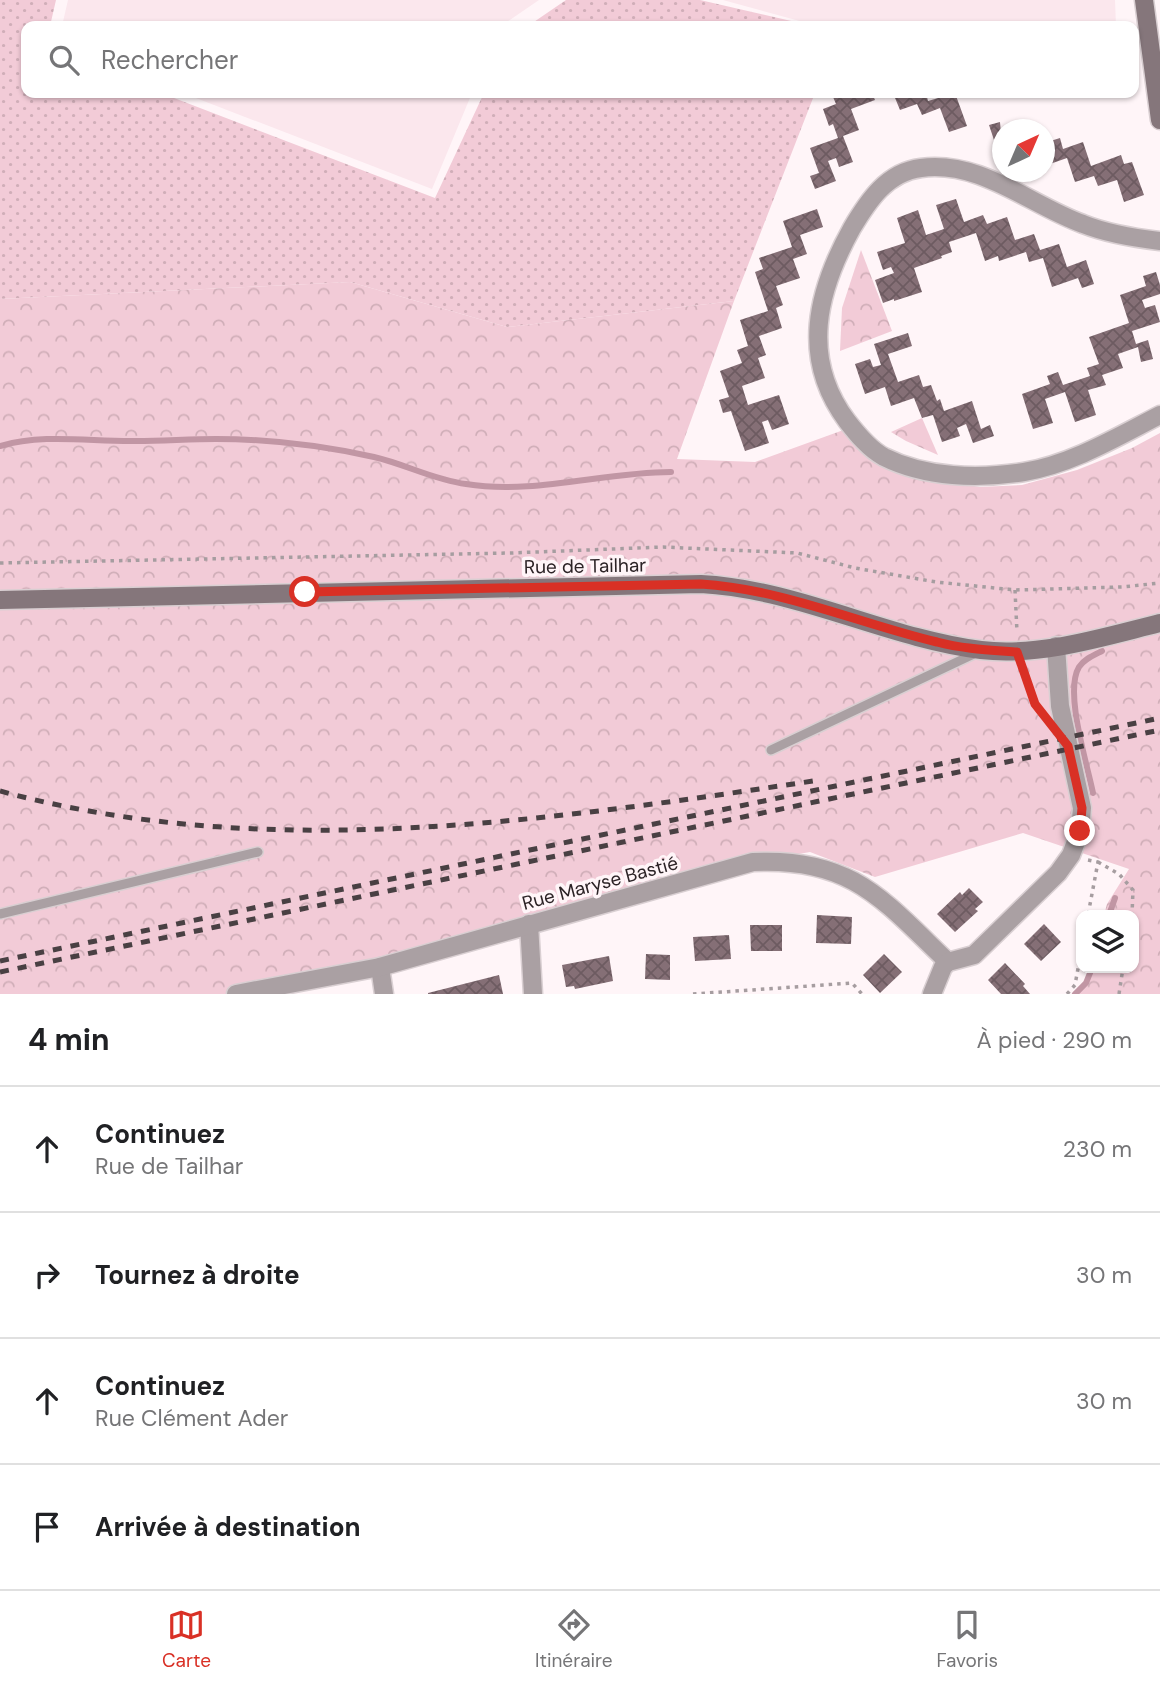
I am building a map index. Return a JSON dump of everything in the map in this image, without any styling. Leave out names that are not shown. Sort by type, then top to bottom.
[{"type":"street","points":[[1144,0],[1160,120]]},
{"type":"street","points":[[1160,241],[1129,237],[1082,224],[1000,184],[967,172],[947,167],[916,168],[896,176],[881,187],[857,220],[827,283],[818,332],[820,364],[825,382],[840,412],[851,426],[881,456],[928,471],[976,476],[1027,471],[1104,444],[1160,415]]},
{"type":"street","name":"Rue de Tailhar","points":[[0,600],[722,585],[765,592],[939,643],[1017,652],[1160,623]]},
{"type":"street","points":[[932,994],[948,962],[979,951],[1058,873],[1071,855],[1080,831],[1082,808],[1060,706],[1056,646]]},
{"type":"street","name":"Rue Maryse Bastié","points":[[236,994],[380,967],[753,862],[793,862],[817,867],[869,890],[900,914],[948,962]]},
{"type":"street","points":[[529,924],[533,994]]},
{"type":"street","points":[[380,967],[384,994]]},
{"type":"lane","points":[[771,750],[983,650]]},
{"type":"lane","points":[[0,914],[258,852]]},
{"type":"path","points":[[0,563],[663,547],[797,553],[855,568],[936,582],[1015,590],[1122,587],[1160,583]]},
{"type":"path","points":[[1015,590],[1017,652],[1035,704],[1043,714]]},
{"type":"path","points":[[1071,855],[1098,862],[1119,874],[1133,890],[1132,910]]},
{"type":"path","points":[[1089,910],[1098,862]]},
{"type":"path","points":[[1067,994],[1075,985],[1077,973]]},
{"type":"path","points":[[1119,994],[1122,973]]},
{"type":"path","points":[[693,994],[852,983],[862,994]]},
{"type":"shaded area","points":[[68,0],[539,0],[508,21],[63,21]]},
{"type":"shaded area","points":[[723,0],[1115,0],[1116,21],[800,21]]},
{"type":"shaded area","points":[[196,98],[470,98],[432,189]]},
{"type":"green space","points":[[0,0],[56,0],[51,21],[21,21],[21,98],[174,98],[435,198],[482,98],[813,98],[734,301],[507,327],[350,282],[0,299]]},
{"type":"green space","points":[[566,0],[700,0],[791,21],[535,21]]},
{"type":"green space","points":[[861,250],[892,331],[840,351],[842,308]]},
{"type":"green space","points":[[350,282],[507,327],[734,301],[677,459],[755,462],[849,428],[939,480],[980,487],[1022,485],[1077,470],[1132,448],[1160,433],[1160,994],[1073,994],[1090,973],[1139,973],[1139,910],[1105,910],[1129,869],[1023,833],[875,877],[810,852],[753,862],[529,924],[236,994],[0,994],[0,299]]},
{"type":"green space","points":[[922,418],[938,455],[891,432]]},
{"type":"building","points":[[833,98],[875,100],[851,109],[859,130],[843,136],[853,162],[839,167],[836,158],[828,161],[836,181],[815,189],[810,176],[819,173],[810,148],[838,138],[833,124],[829,126],[823,109],[836,104]]},
{"type":"building","points":[[895,98],[927,98],[928,101],[957,98],[967,126],[949,132],[940,108],[922,115],[917,104],[900,110]]},
{"type":"building","points":[[1060,138],[1063,149],[1083,142],[1091,166],[1121,155],[1124,164],[1132,162],[1144,195],[1124,202],[1117,180],[1098,186],[1094,176],[1075,182],[1067,158],[1055,162],[1055,140]]},
{"type":"building","points":[[956,199],[964,222],[983,215],[987,224],[1007,217],[1015,240],[1034,234],[1040,250],[1059,244],[1067,267],[1086,260],[1094,284],[1082,288],[1078,278],[1052,287],[1043,258],[1029,262],[1026,252],[999,261],[998,256],[985,261],[976,233],[949,242],[952,252],[914,268],[922,292],[883,303],[875,280],[894,273],[891,267],[883,270],[877,252],[905,243],[897,218],[918,210],[926,235],[944,229],[936,205]]},
{"type":"building","points":[[817,209],[823,227],[800,235],[807,254],[793,259],[800,278],[776,286],[783,305],[776,308],[782,328],[759,336],[766,355],[758,358],[765,378],[742,386],[748,405],[779,395],[789,424],[772,430],[768,420],[762,422],[769,443],[745,451],[731,411],[723,413],[719,400],[729,397],[720,371],[742,363],[737,350],[748,346],[740,320],[768,311],[755,272],[763,269],[759,258],[792,247],[783,221]]},
{"type":"building","points":[[1156,272],[1160,294],[1142,300],[1145,308],[1155,305],[1160,322],[1132,331],[1136,344],[1148,340],[1153,359],[1141,362],[1138,347],[1118,354],[1123,368],[1102,375],[1106,385],[1088,390],[1096,415],[1075,422],[1065,392],[1045,399],[1053,423],[1033,429],[1022,394],[1050,384],[1047,376],[1058,372],[1063,385],[1090,376],[1087,368],[1099,364],[1089,337],[1129,323],[1120,295],[1146,286],[1143,276]]},
{"type":"building","points":[[908,333],[912,346],[888,354],[898,382],[919,375],[923,387],[931,385],[944,411],[972,401],[981,429],[990,425],[994,436],[973,443],[966,424],[957,428],[960,436],[942,442],[933,415],[922,418],[914,398],[891,406],[885,387],[865,394],[855,364],[870,359],[873,367],[881,365],[874,344]]},
{"type":"building","points":[[969,888],[983,902],[975,909],[978,911],[955,932],[937,914],[960,892],[962,895]]},
{"type":"building","points":[[817,915],[852,917],[851,944],[816,943]]},
{"type":"building","points":[[1044,924],[1061,942],[1041,961],[1024,944]]},
{"type":"building","points":[[750,925],[782,925],[782,951],[751,951]]},
{"type":"building","points":[[729,935],[731,959],[695,961],[693,937]]},
{"type":"building","points":[[646,954],[670,955],[670,980],[645,979]]},
{"type":"building","points":[[884,954],[902,972],[880,993],[863,975]]},
{"type":"building","points":[[609,956],[613,981],[575,989],[574,986],[566,987],[562,965]]},
{"type":"building","points":[[1005,963],[1025,984],[1023,986],[1030,994],[1001,994],[988,980]]},
{"type":"building","points":[[499,975],[503,994],[428,994],[428,993]]},
{"type":"waterway","points":[[0,446],[51,439],[236,439],[276,442],[374,457],[442,479],[492,487],[543,485],[620,475],[671,472]]},
{"type":"waterway","points":[[1093,793],[1078,728],[1074,693],[1079,667],[1086,659],[1102,651]]},
{"type":"waterway","points":[[1111,910],[1115,898]]},
{"type":"waterway","points":[[1075,994],[1086,983],[1090,973]]},
{"type":"railway","points":[[0,961],[1160,718]]},
{"type":"railway","points":[[0,972],[1160,730]]},
{"type":"railway","points":[[0,791],[101,813],[203,826],[306,830],[409,828],[513,820],[616,809],[820,780]]},
{"type":"route","points":[[305,592],[701,584],[733,586],[765,592],[939,643],[1017,652],[1035,704],[1068,746],[1082,808],[1080,831]]}]
